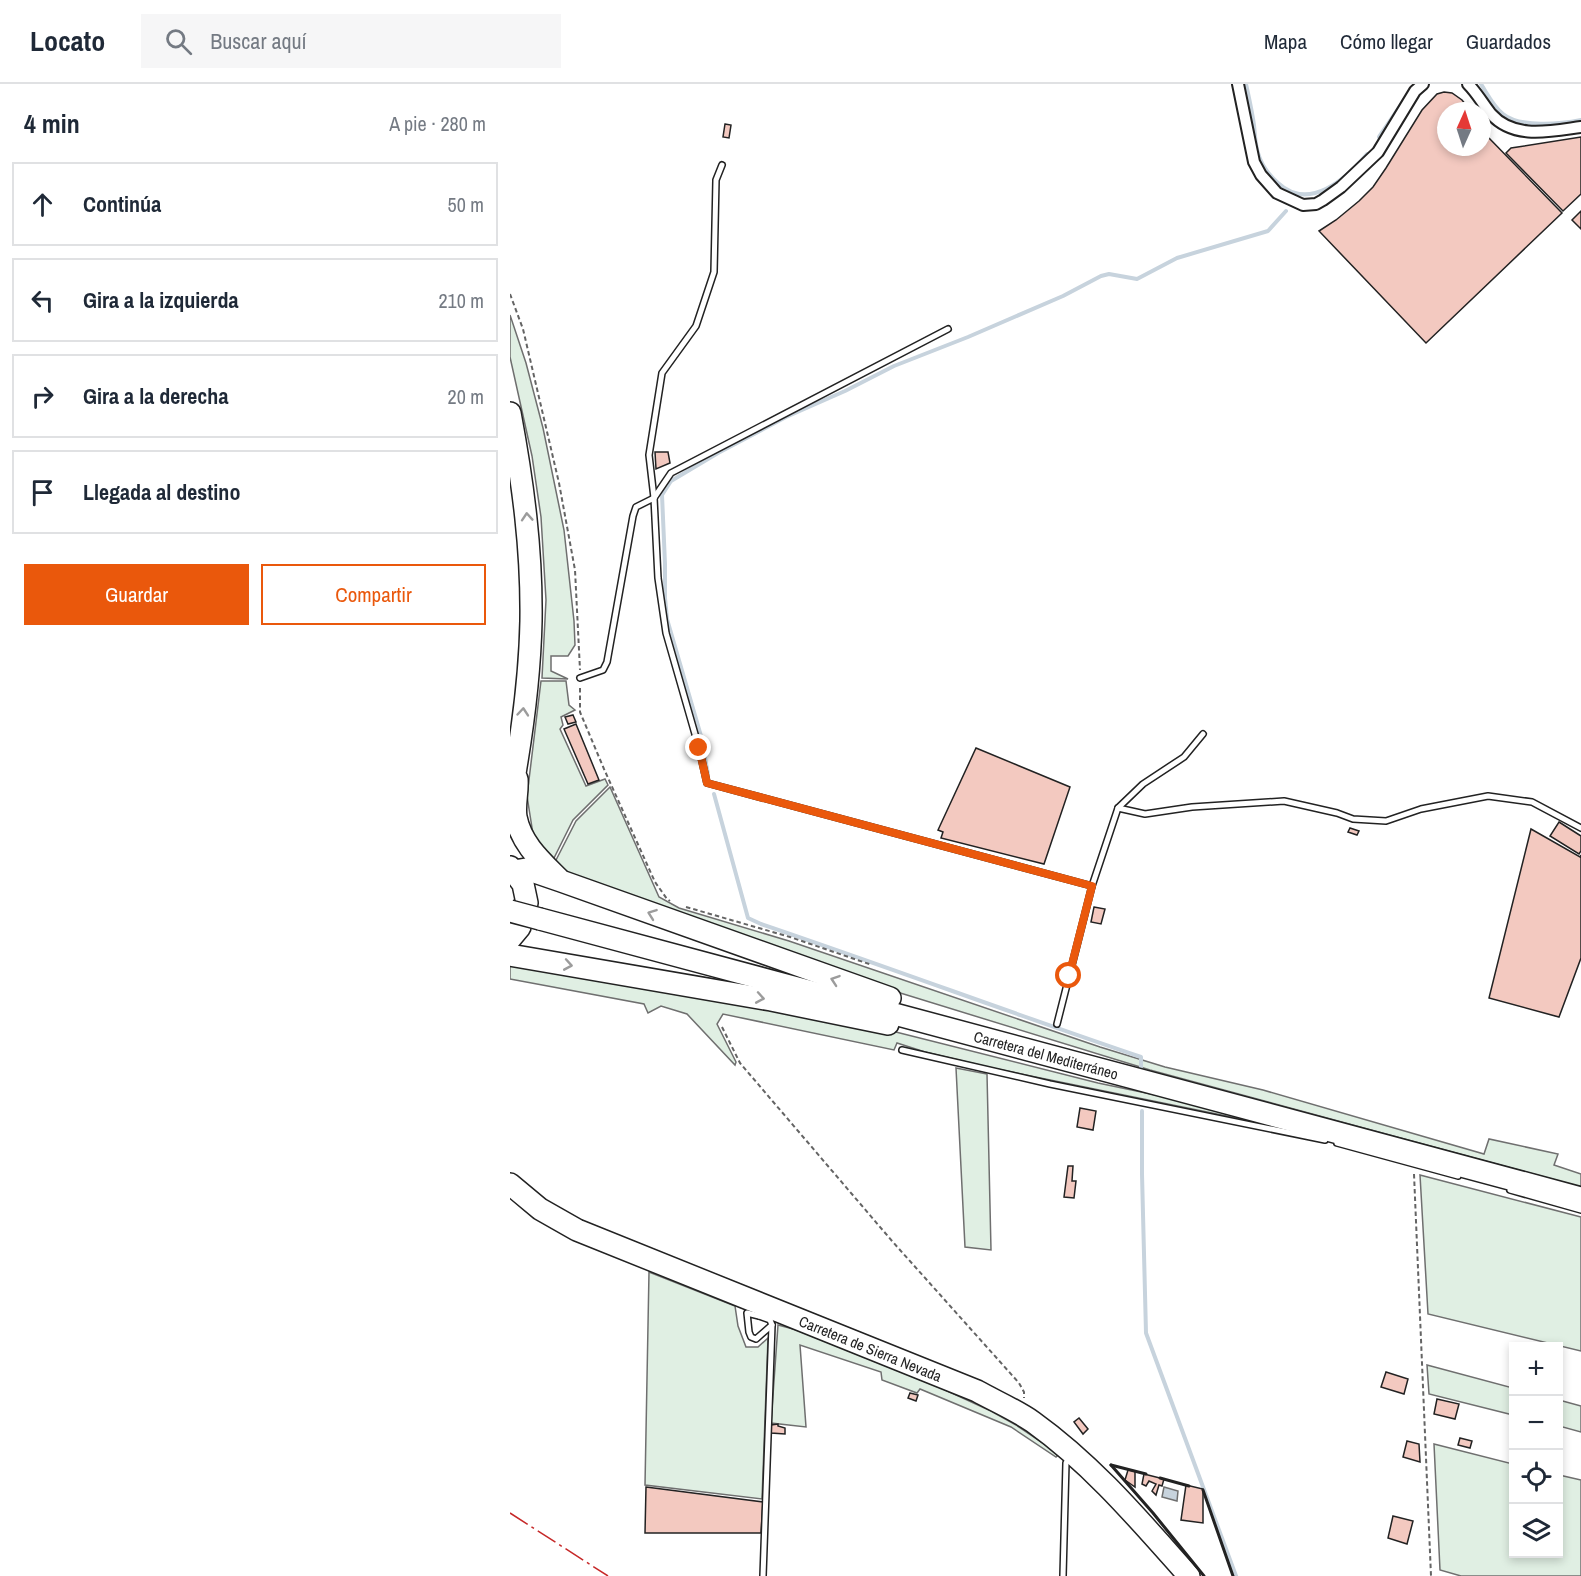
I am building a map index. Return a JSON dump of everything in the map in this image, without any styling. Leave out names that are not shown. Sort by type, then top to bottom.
[{"type":"highway","points":[[510,413],[526,508],[531,623],[523,716],[516,770],[510,793]]},
{"type":"highway","points":[[516,770],[516,816],[523,837],[534,854],[561,880]]},
{"type":"highway","points":[[512,869],[526,869],[561,880],[917,1007],[1018,1035],[1069,1060]]},
{"type":"highway","points":[[512,869],[523,884],[522,920]]},
{"type":"highway","name":"Carretera del Mediterráneo","points":[[522,920],[998,1041],[1581,1198]]},
{"type":"highway","points":[[510,955],[771,1000],[936,1034],[998,1041]]},
{"type":"highway","name":"Carretera de Sierra Nevada","points":[[510,1184],[540,1209],[577,1230],[760,1310],[977,1391],[1022,1416],[1072,1452],[1111,1488],[1188,1576]]},
{"type":"street","points":[[1238,84],[1254,162],[1261,175],[1276,193],[1303,205],[1310,205],[1323,200],[1341,187],[1378,152],[1415,91],[1423,84]]},
{"type":"street","points":[[1468,84],[1492,115],[1504,124],[1521,131],[1539,132],[1581,127]]},
{"type":"lane","points":[[722,165],[716,180],[714,272],[696,326],[662,373],[649,455],[654,498],[658,578],[666,633],[707,783],[1092,886]]},
{"type":"lane","points":[[580,678],[603,670],[607,662],[636,507],[654,498],[671,472],[948,329]]},
{"type":"lane","points":[[1057,1024],[1092,886],[1118,808],[1143,784],[1184,757],[1203,734]]},
{"type":"lane","points":[[1118,808],[1145,814],[1192,807],[1284,801],[1353,819],[1386,821],[1421,809],[1488,796],[1532,802],[1581,828]]},
{"type":"lane","points":[[902,1050],[1050,1084],[1298,1134],[1466,1178]]},
{"type":"lane","points":[[1506,1189],[1581,1210]]},
{"type":"lane","points":[[763,1576],[772,1325],[760,1310],[747,1313],[751,1337],[756,1339],[772,1325]]},
{"type":"lane","points":[[1063,1576],[1066,1463],[1072,1452]]},
{"type":"path","points":[[510,294],[523,329],[559,483],[576,570],[580,712],[655,882],[666,899],[672,902]]},
{"type":"path","points":[[678,905],[778,934],[872,965]]},
{"type":"path","points":[[722,1027],[740,1063],[892,1241],[1019,1383],[1024,1392],[1022,1416]]},
{"type":"path","points":[[1416,1166],[1414,1174],[1431,1576]]},
{"type":"green space","points":[[510,315],[526,363],[543,428],[564,530],[575,645],[568,656],[551,656],[551,671],[568,679],[542,678],[546,600],[541,517],[532,456],[510,357]]},
{"type":"green space","points":[[541,681],[566,681],[569,705],[575,710],[561,717],[563,725],[560,729],[586,786],[605,779],[608,785],[573,820],[552,862],[533,834],[527,796]]},
{"type":"green space","points":[[610,787],[659,897],[679,908],[789,941],[1165,1067],[1263,1090],[1484,1154],[1489,1139],[1558,1154],[1554,1165],[1581,1174],[1581,1187],[1150,1070],[842,975],[568,878],[554,864],[576,821]]},
{"type":"green space","points":[[510,964],[880,1028],[1295,1130],[992,1068],[897,1043],[894,1050],[723,1014],[717,1024],[736,1062],[735,1065],[687,1014],[661,1006],[648,1013],[644,1004],[510,979]]},
{"type":"green space","points":[[956,1068],[987,1074],[991,1250],[965,1247]]},
{"type":"green space","points":[[1420,1175],[1581,1217],[1581,1351],[1563,1347],[1563,1342],[1544,1342],[1428,1314]]},
{"type":"green space","points":[[649,1272],[735,1306],[738,1326],[746,1347],[758,1347],[768,1338],[762,1499],[645,1485]]},
{"type":"green space","points":[[778,1325],[797,1330],[941,1388],[991,1411],[1059,1454],[1056,1457],[1011,1427],[920,1389],[917,1393],[882,1380],[881,1372],[800,1345],[806,1427],[771,1423]]},
{"type":"green space","points":[[1427,1365],[1509,1387],[1509,1414],[1429,1394]]},
{"type":"green space","points":[[1563,1401],[1581,1406],[1581,1432],[1563,1427]]},
{"type":"green space","points":[[1434,1444],[1509,1463],[1509,1558],[1563,1558],[1563,1476],[1581,1480],[1581,1576],[1461,1576],[1440,1570]]},
{"type":"shaded area","points":[[1164,1487],[1178,1491],[1177,1501],[1162,1497]]},
{"type":"building","points":[[1452,93],[1464,102],[1437,102],[1437,156],[1491,156],[1491,140],[1562,213],[1426,343],[1319,231],[1336,220],[1373,187],[1422,110],[1437,94]]},
{"type":"building","points":[[725,124],[731,125],[729,138],[723,137]]},
{"type":"building","points":[[1581,137],[1581,194],[1563,211],[1506,153],[1511,148]]},
{"type":"building","points":[[1581,211],[1581,229],[1572,220]]},
{"type":"building","points":[[655,452],[668,452],[670,463],[656,469]]},
{"type":"building","points":[[573,715],[576,722],[568,724],[565,717]]},
{"type":"building","points":[[576,724],[599,780],[588,784],[564,729]]},
{"type":"building","points":[[976,748],[1070,787],[1044,864],[941,838],[943,832],[938,830]]},
{"type":"building","points":[[1559,822],[1581,836],[1579,854],[1550,836]]},
{"type":"building","points":[[1350,828],[1359,831],[1357,835],[1348,832]]},
{"type":"building","points":[[1531,829],[1580,857],[1581,855],[1581,958],[1559,1017],[1489,998]]},
{"type":"building","points":[[1094,907],[1105,909],[1101,924],[1091,922]]},
{"type":"building","points":[[1080,1108],[1096,1111],[1093,1130],[1077,1127]]},
{"type":"building","points":[[1068,1166],[1073,1166],[1072,1181],[1076,1181],[1074,1198],[1064,1197]]},
{"type":"building","points":[[1386,1372],[1408,1379],[1404,1394],[1381,1387]]},
{"type":"building","points":[[910,1393],[918,1395],[916,1401],[908,1398]]},
{"type":"building","points":[[1437,1399],[1459,1404],[1455,1419],[1434,1414]]},
{"type":"building","points":[[1079,1418],[1088,1429],[1083,1434],[1074,1422]]},
{"type":"building","points":[[778,1424],[785,1428],[785,1434],[771,1433],[771,1425]]},
{"type":"building","points":[[1460,1438],[1472,1441],[1470,1448],[1458,1445]]},
{"type":"building","points":[[1407,1441],[1419,1444],[1420,1462],[1403,1457]]},
{"type":"building","points":[[1128,1470],[1135,1471],[1135,1487],[1125,1480]]},
{"type":"building","points":[[1144,1474],[1164,1479],[1156,1495],[1152,1491],[1156,1484],[1149,1481],[1146,1486],[1142,1484]]},
{"type":"building","points":[[1186,1485],[1203,1489],[1203,1523],[1181,1520]]},
{"type":"building","points":[[646,1487],[763,1502],[761,1533],[645,1533]]},
{"type":"building","points":[[1393,1516],[1413,1521],[1407,1544],[1388,1538]]},
{"type":"waterway","points":[[1246,84],[1259,157],[1278,183],[1290,191],[1302,194],[1326,189],[1349,173],[1367,154]]},
{"type":"waterway","points":[[1481,84],[1496,107],[1510,118],[1541,124],[1581,120]]},
{"type":"waterway","points":[[1379,137],[1409,93]]},
{"type":"waterway","points":[[708,774],[701,736],[667,619],[662,495],[671,481],[786,417],[894,366],[1063,296],[1101,276],[1109,274],[1137,279],[1177,258],[1268,231],[1286,211]]},
{"type":"waterway","points":[[714,794],[748,918],[1141,1057],[1141,1067]]},
{"type":"waterway","points":[[1142,1111],[1146,1333],[1236,1576]]},
{"type":"wall","points":[[1111,1465],[1146,1474]]},
{"type":"wall","points":[[1111,1465],[1204,1576]]},
{"type":"wall","points":[[1160,1478],[1189,1486]]},
{"type":"wall","points":[[1203,1490],[1233,1576]]},
{"type":"power","points":[[510,1513],[608,1576]]},
{"type":"route","points":[[699,748],[707,783],[1092,886],[1069,976]]}]
